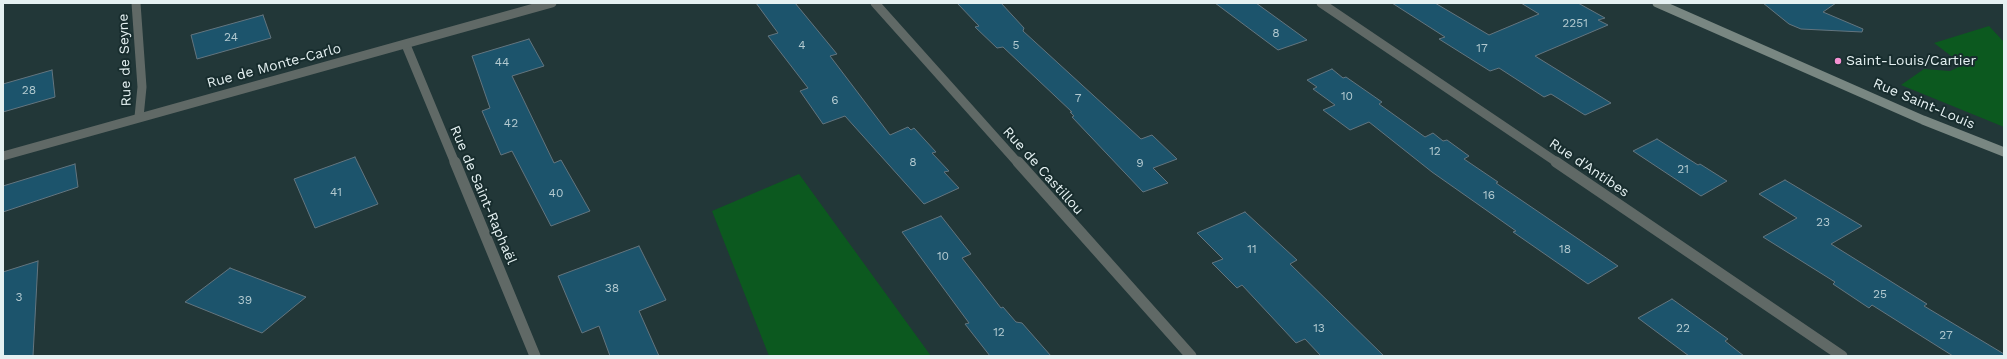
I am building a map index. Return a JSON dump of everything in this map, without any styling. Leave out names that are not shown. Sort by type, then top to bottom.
[{"type":"main road","name":"Rue Saint-Louis","points":[[1657,3],[1923,120],[2004,152]]},
{"type":"street","name":"Rue de Seyne","points":[[136,3],[142,87],[139,116]]},
{"type":"street","name":"Rue de Monte-Carlo","points":[[3,156],[139,116],[406,45],[552,3]]},
{"type":"street","name":"Rue de Castillou","points":[[875,3],[1191,356]]},
{"type":"street","name":"Rue d'Antibes","points":[[1321,3],[1842,356]]},
{"type":"street","name":"Rue de Saint-Raphaël","points":[[406,45],[535,356]]},
{"type":"green space","points":[[1989,26],[2004,42],[2004,127],[1901,85],[1924,69],[1950,71],[1963,65],[1934,43]]},
{"type":"green space","points":[[799,174],[931,356],[769,356],[712,211]]},
{"type":"building","points":[[756,3],[795,3],[837,54],[830,56],[890,135],[908,127],[911,130],[914,128],[936,152],[932,153],[949,171],[944,172],[959,188],[924,204],[845,116],[823,124],[800,91],[808,88],[768,36],[778,33]]},
{"type":"building","points":[[957,3],[1001,3],[1024,28],[1023,31],[1141,139],[1152,135],[1177,159],[1153,168],[1168,183],[1143,192],[1072,117],[1074,116],[1070,112],[1072,112],[1003,47],[997,48],[975,27],[979,26]]},
{"type":"building","points":[[1215,3],[1256,3],[1307,40],[1278,50]]},
{"type":"building","points":[[1392,3],[1435,3],[1489,35],[1539,14],[1521,3],[1578,3],[1605,18],[1598,20],[1608,25],[1535,56],[1611,103],[1585,115],[1551,94],[1544,97],[1499,68],[1490,71],[1439,39],[1445,37]]},
{"type":"building","points":[[1763,3],[1836,3],[1823,12],[1863,29],[1862,32],[1801,29],[1789,24]]},
{"type":"building","points":[[263,15],[271,38],[197,59],[191,35]]},
{"type":"building","points":[[529,39],[544,66],[512,76],[554,163],[561,160],[590,211],[551,226],[512,151],[501,155],[482,111],[490,108],[472,56]]},
{"type":"building","points":[[1332,69],[1343,78],[1346,77],[1382,102],[1379,104],[1425,137],[1433,133],[1443,141],[1447,140],[1469,156],[1464,159],[1498,182],[1496,183],[1618,266],[1588,284],[1513,232],[1516,231],[1432,172],[1369,122],[1350,130],[1323,110],[1335,105],[1313,89],[1317,87],[1307,80]]},
{"type":"building","points":[[52,70],[55,97],[3,112],[3,84]]},
{"type":"building","points":[[1657,139],[1698,165],[1700,164],[1727,181],[1701,196],[1633,151]]},
{"type":"building","points":[[355,157],[378,204],[315,228],[294,179]]},
{"type":"building","points":[[75,164],[78,187],[3,212],[3,186]]},
{"type":"building","points":[[1785,180],[1862,226],[1831,244],[1927,304],[1924,306],[2004,354],[2004,356],[1953,356],[1872,305],[1869,308],[1833,284],[1835,282],[1763,237],[1797,218],[1759,194]]},
{"type":"building","points":[[1245,212],[1297,260],[1290,264],[1384,356],[1321,356],[1305,339],[1296,343],[1242,285],[1237,288],[1212,263],[1223,259],[1197,233]]},
{"type":"building","points":[[941,216],[971,254],[962,258],[1001,308],[1003,307],[1016,322],[1022,323],[1051,356],[990,356],[965,324],[969,323],[902,232]]},
{"type":"building","points":[[639,246],[666,300],[639,311],[659,356],[610,356],[599,326],[582,333],[558,276]]},
{"type":"building","points":[[38,261],[33,356],[3,356],[3,272]]},
{"type":"building","points":[[230,268],[306,297],[262,333],[185,302]]},
{"type":"building","points":[[1672,299],[1728,339],[1725,341],[1744,356],[1689,356],[1638,318]]},
{"type":"place","name":"Saint-Louis/Cartier","points":[[1838,61]]}]
